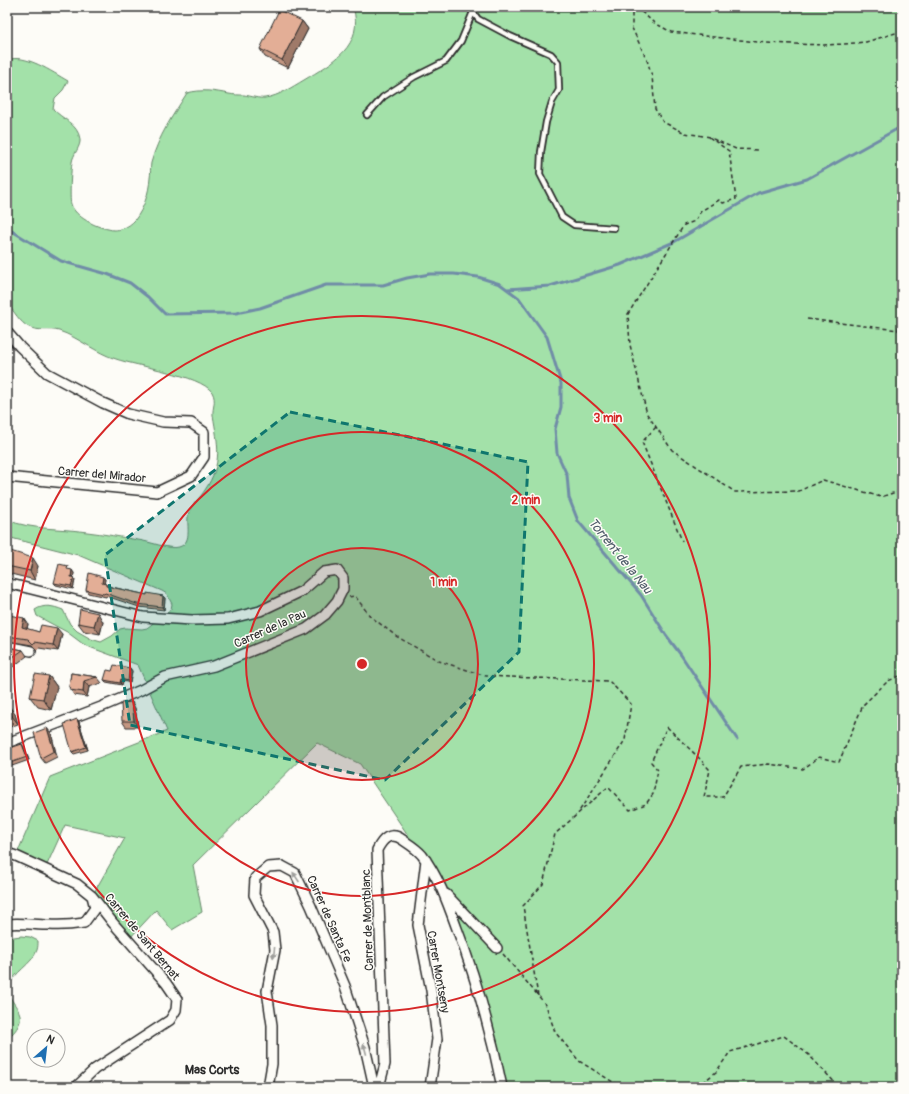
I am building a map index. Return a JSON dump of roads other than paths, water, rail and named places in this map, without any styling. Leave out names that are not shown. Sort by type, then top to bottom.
[{"type":"street","name":"Carrer del Mirador","points":[[7,332],[47,373],[103,402],[128,414],[163,422],[191,423],[204,432],[204,457],[191,476],[157,492],[7,477]]},
{"type":"street","name":"Carrer de la Pau","points":[[7,583],[143,617],[184,620],[228,619],[260,611],[302,591],[324,572],[337,570],[343,578],[343,589],[339,597],[325,615],[306,628],[214,666],[165,677],[141,690],[101,707],[7,743]]},
{"type":"street","points":[[7,646],[31,651]]},
{"type":"street","name":"Carrer de Montblanc","points":[[379,1087],[385,1064],[377,850],[382,840],[390,836],[400,838],[420,853],[426,860],[443,890],[464,947],[492,1037],[502,1087]]},
{"type":"street","points":[[7,853],[77,884],[92,896],[95,908],[84,923],[70,925],[7,924]]},
{"type":"street","name":"Carrer Montseny","points":[[426,860],[418,925],[431,990],[437,1039],[430,1087]]},
{"type":"street","name":"Carrer de Santa Fe","points":[[268,1087],[272,1064],[272,1025],[267,991],[276,950],[273,932],[254,895],[255,878],[268,867],[282,866],[295,873],[311,906],[345,986],[365,1047],[374,1087]]},
{"type":"street","name":"Carrer de Montblanc","points":[[443,890],[497,948]]},
{"type":"street","name":"Carrer de Sant Bernat","points":[[76,1087],[94,1069],[170,1020],[176,1010],[177,999],[166,983],[113,923],[92,896]]},
{"type":"lane","points":[[469,7],[478,19],[510,36],[551,54],[558,62],[559,90],[552,102],[546,122],[540,152],[540,174],[562,217],[574,225],[614,228]]},
{"type":"lane","points":[[367,115],[383,97],[414,77],[446,61],[461,41],[473,12]]},
{"type":"waterway","points":[[507,289],[550,286],[620,265],[674,242],[758,193],[807,179],[897,129]]},
{"type":"waterway","name":"Torrent de la Nau","points":[[7,228],[61,261],[107,274],[130,283],[148,297],[165,314],[236,313],[260,308],[326,285],[383,285],[407,278],[430,274],[454,274],[478,277],[500,284],[519,298],[547,337],[561,383],[561,407],[555,429],[557,453],[567,475],[569,498],[578,521],[641,595],[666,635],[737,739]]},
{"type":"district","name":"Mas Corts","points":[[212,1070]]}]
